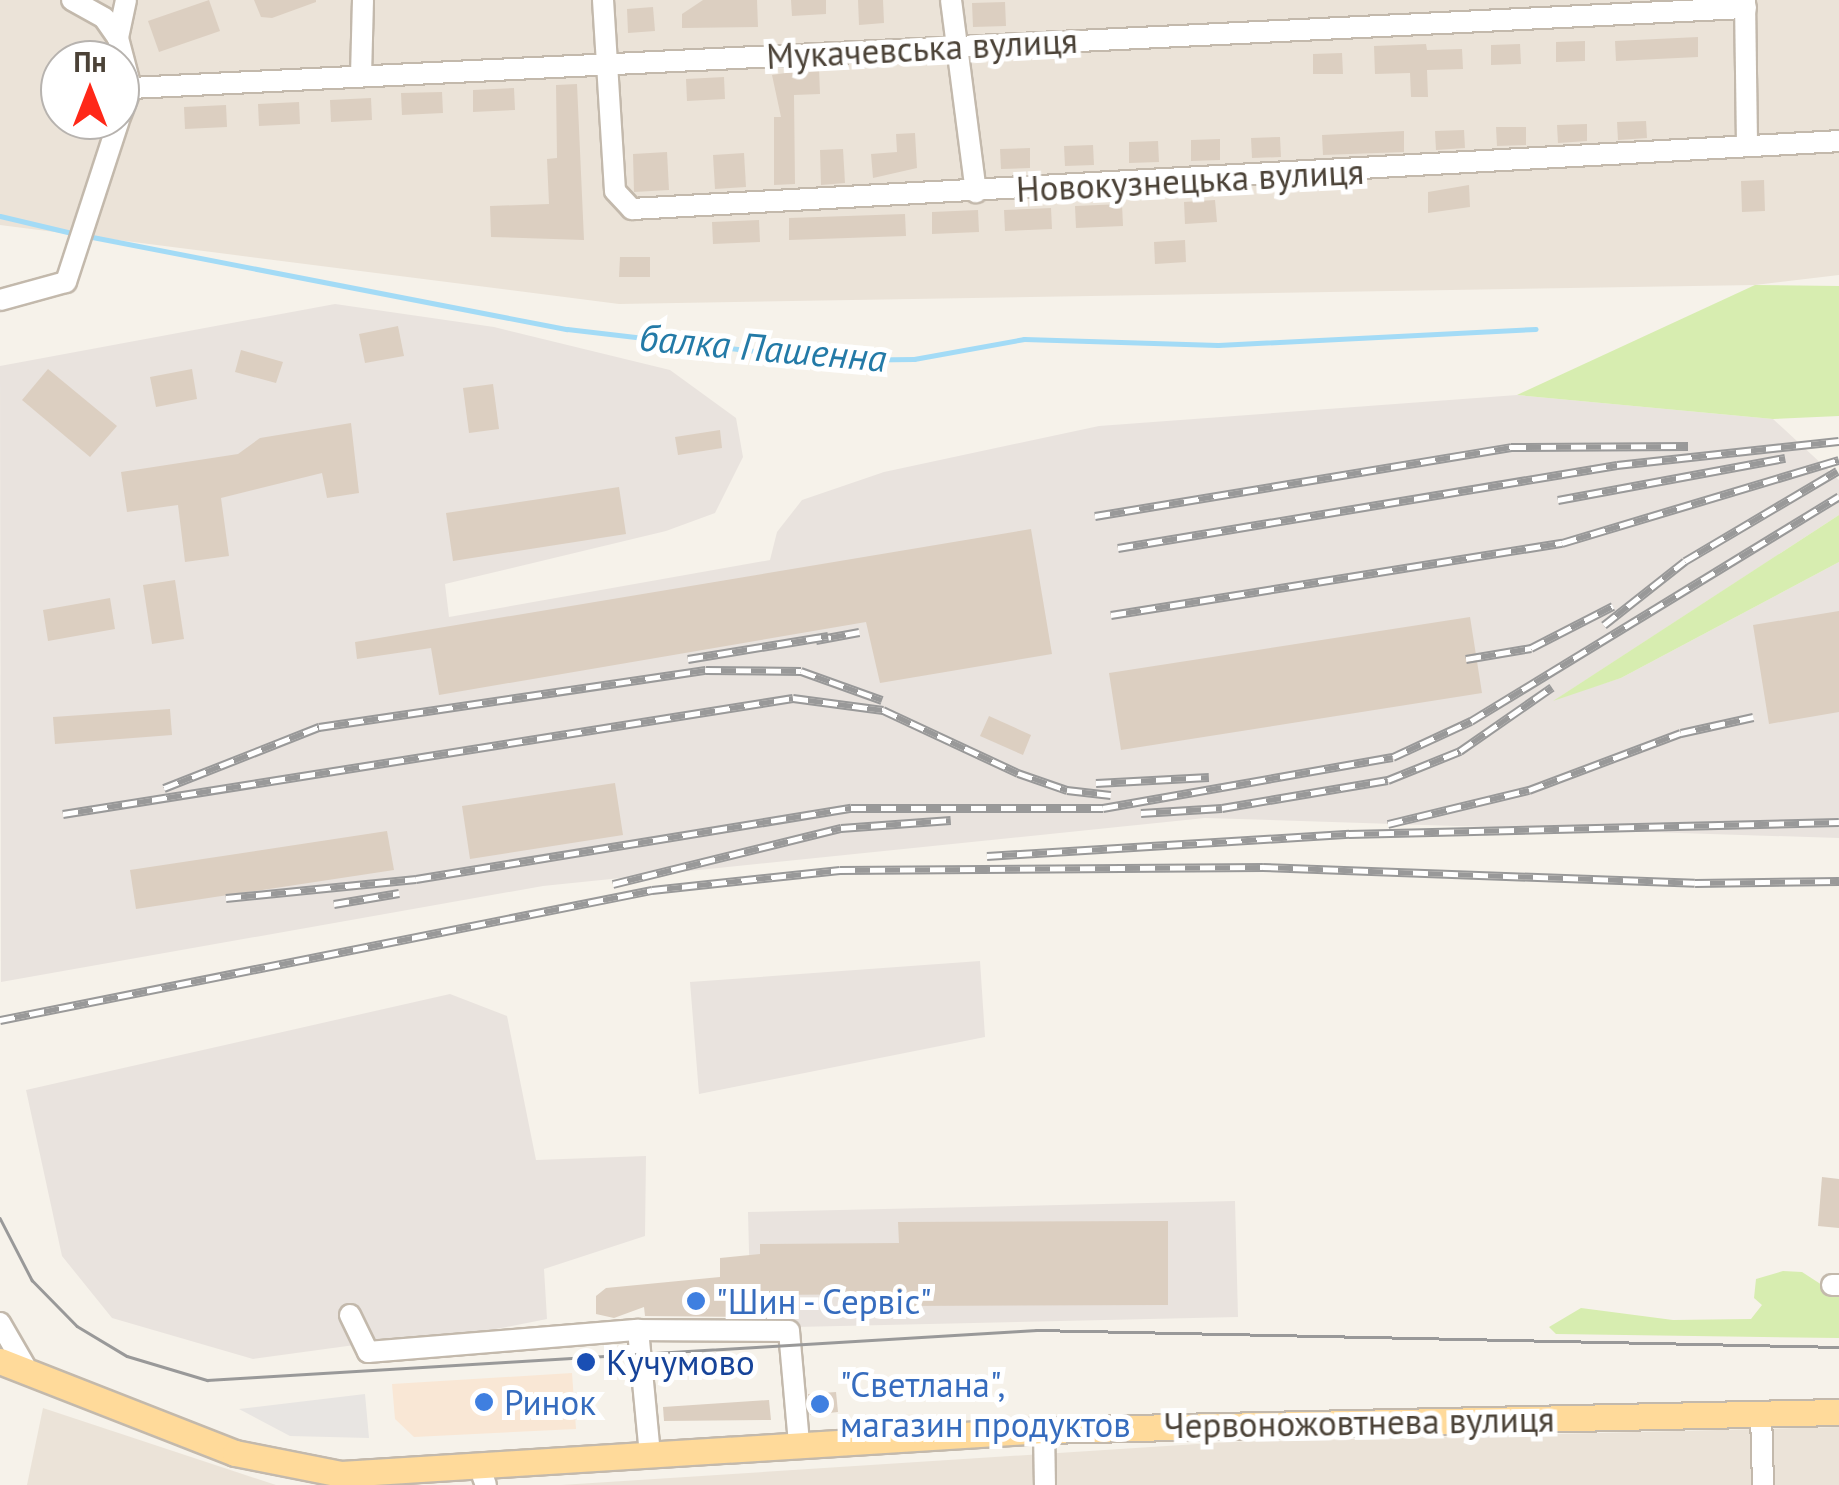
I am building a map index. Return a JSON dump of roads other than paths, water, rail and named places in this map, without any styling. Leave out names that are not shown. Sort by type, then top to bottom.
[{"type":"main road","name":"Червоножовтнева вулиця","points":[[0,1361],[285,1468],[342,1474],[483,1476],[650,1455],[1044,1430],[1839,1412]]},
{"type":"street","points":[[72,0],[104,18],[118,38]]},
{"type":"street","points":[[118,38],[126,0]]},
{"type":"street","points":[[360,76],[363,0]]},
{"type":"street","points":[[603,0],[606,63]]},
{"type":"street","points":[[952,0],[976,192]]},
{"type":"street","points":[[1745,4],[1748,142]]},
{"type":"street","name":"Мукачевська вулиця","points":[[140,88],[1745,4]]},
{"type":"street","name":"Новокузнецька вулиця","points":[[606,63],[615,191],[632,210],[1721,150],[1748,142],[1839,141]]},
{"type":"street","points":[[0,300],[66,282],[112,140]]},
{"type":"street","points":[[350,1315],[368,1352],[638,1330],[789,1331],[799,1444]]},
{"type":"street","points":[[0,1323],[29,1372]]},
{"type":"street","points":[[638,1330],[650,1455]]},
{"type":"street","points":[[1761,1412],[1763,1485]]},
{"type":"street","points":[[1044,1430],[1046,1485]]},
{"type":"waterway","name":"балка Пашенна","points":[[0,216],[76,234]]},
{"type":"waterway","name":"балка Пашенна","points":[[87,236],[567,329],[830,360],[914,359],[1024,339],[1218,345],[1536,329]]},
{"type":"tram line","points":[[0,1218],[32,1280],[77,1326],[127,1356],[207,1380],[1036,1330],[1839,1347]]},
{"type":"railway","points":[[1118,548],[1617,465],[1839,441]]},
{"type":"railway","points":[[1095,516],[1511,447],[1688,446]]},
{"type":"railway","points":[[1558,500],[1785,458]]},
{"type":"railway","points":[[1111,615],[1562,543],[1839,460]]},
{"type":"railway","points":[[1604,625],[1685,561],[1837,471]]},
{"type":"railway","points":[[226,898],[416,879],[851,808],[1103,808],[1393,757],[1471,721],[1839,496]]},
{"type":"railway","points":[[1466,659],[1531,648],[1613,606]]},
{"type":"railway","points":[[816,640],[859,632]]},
{"type":"railway","points":[[688,659],[828,636]]},
{"type":"railway","points":[[164,788],[319,727],[706,670],[801,671],[882,700]]},
{"type":"railway","points":[[1141,813],[1222,808],[1388,780],[1460,751],[1552,687]]},
{"type":"railway","points":[[63,814],[793,698],[883,710],[1018,773],[1067,790],[1111,795]]},
{"type":"railway","points":[[1388,824],[1529,790],[1681,733],[1753,717]]},
{"type":"railway","points":[[1096,783],[1209,777]]},
{"type":"railway","points":[[613,884],[841,828],[951,820]]},
{"type":"railway","points":[[987,856],[1349,834],[1839,822]]},
{"type":"railway","points":[[0,1020],[652,890],[840,870],[1263,867],[1695,883],[1839,881]]},
{"type":"railway","points":[[334,904],[399,893]]},
{"type":"place","name":"\"Шин - Сервіс\"","points":[[696,1301]]},
{"type":"place","name":"Кучумово","points":[[586,1362]]},
{"type":"place","name":"Ринок","points":[[484,1402]]},
{"type":"place","name":"\"Светлана\", магазин продуктов","points":[[820,1404]]}]
